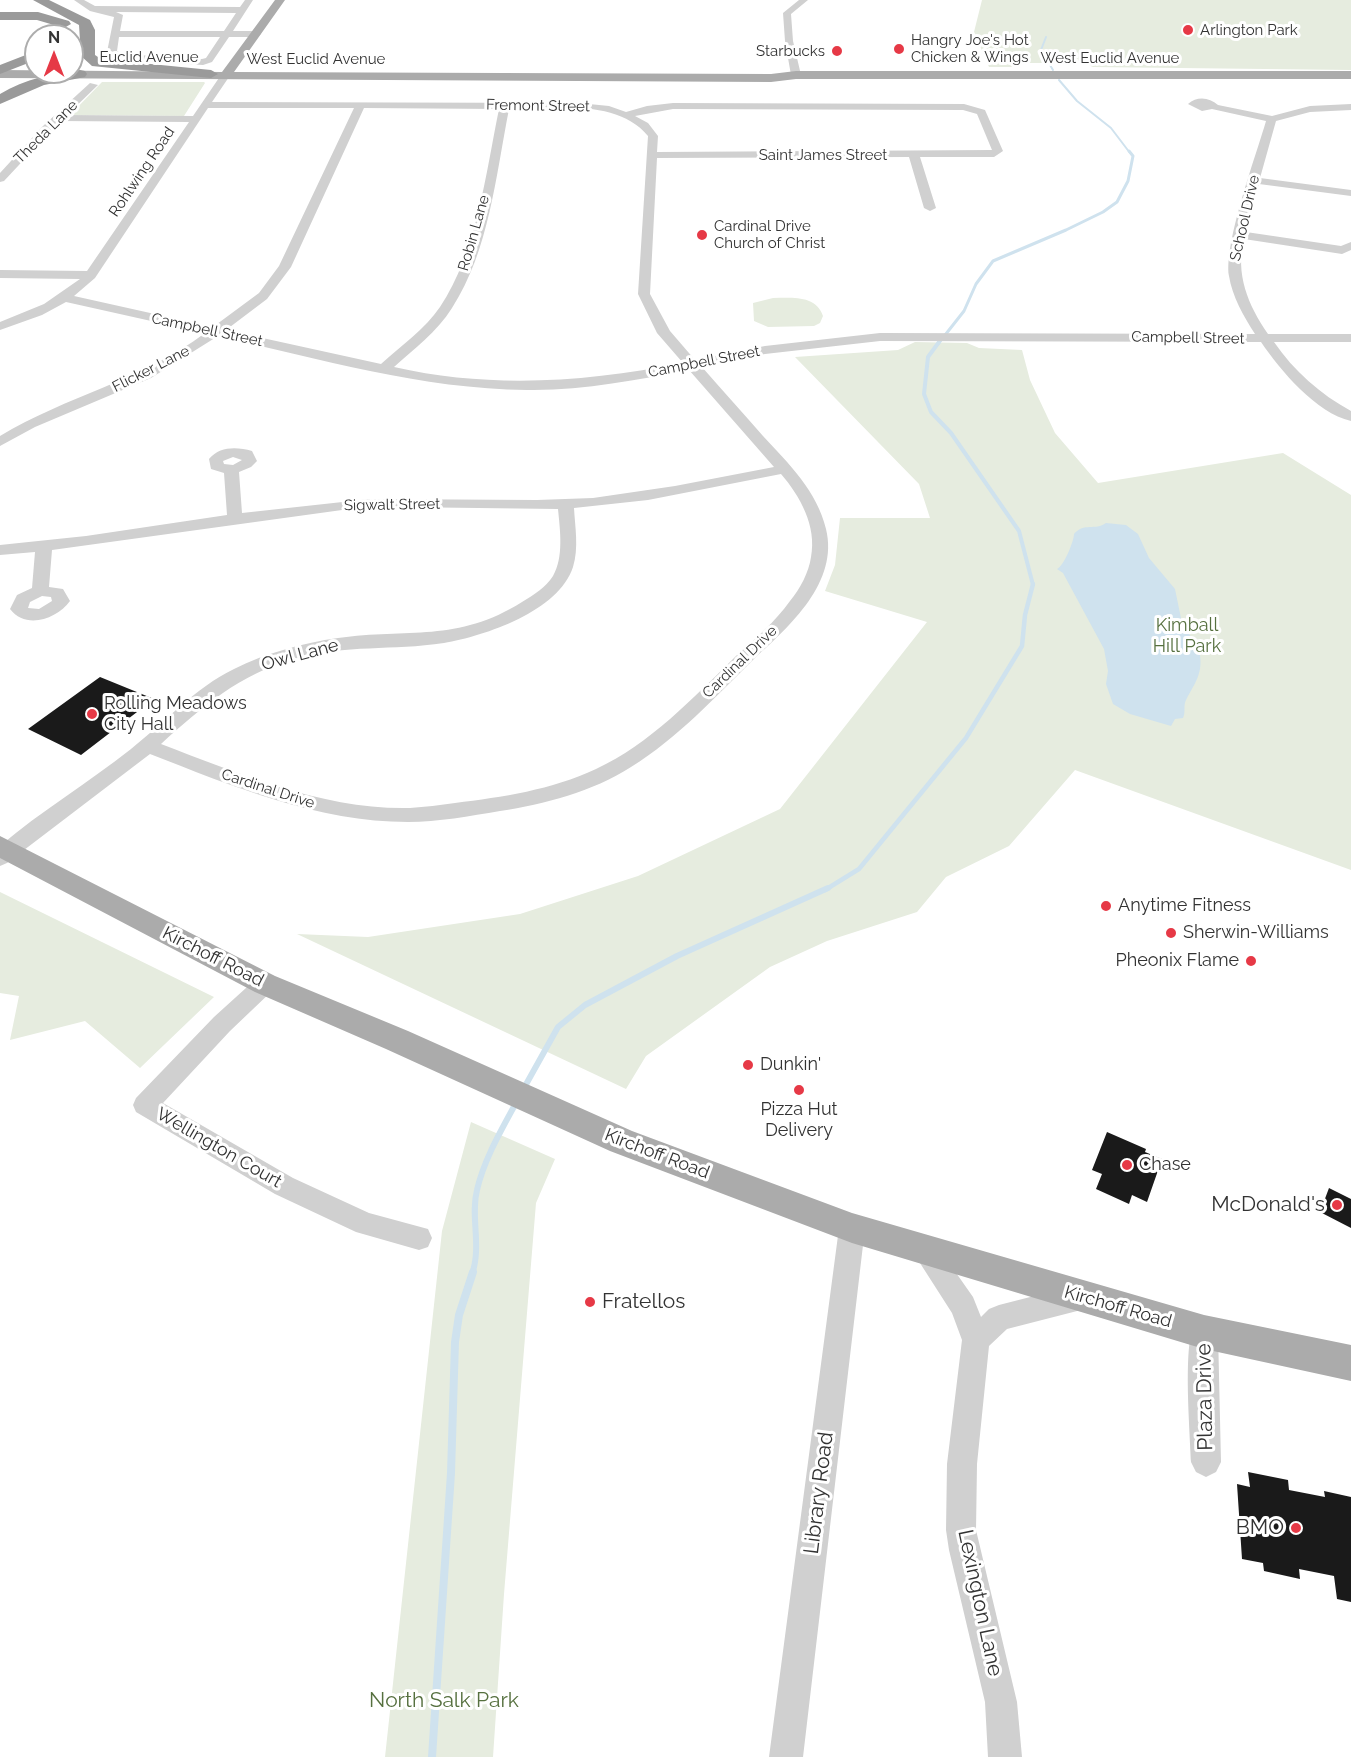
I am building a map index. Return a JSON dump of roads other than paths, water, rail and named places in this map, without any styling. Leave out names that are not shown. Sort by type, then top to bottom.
[{"type":"highway","points":[[39,0],[85,23],[88,30],[88,56],[97,63],[211,74]]},
{"type":"highway","points":[[0,16],[28,15],[54,20],[61,24]]},
{"type":"highway","points":[[0,72],[24,61]]},
{"type":"highway","points":[[0,100],[28,84]]},
{"type":"main road","name":"Rohlwing Road","points":[[226,74],[257,34],[252,14],[280,0]]},
{"type":"main road","name":"Euclid Avenue","points":[[0,72],[24,73]]},
{"type":"main road","name":"Euclid Avenue","points":[[84,74],[226,74]]},
{"type":"main road","name":"West Euclid Avenue","points":[[226,74],[248,76],[748,78],[796,75],[1351,75]]},
{"type":"main road","name":"Kirchoff Road","points":[[3,851],[265,984],[397,1040],[472,1076],[621,1141],[852,1228],[1204,1332],[1351,1362]]},
{"type":"street","points":[[78,0],[93,9],[119,15],[112,52],[120,57],[191,62],[208,60],[227,34],[252,14]]},
{"type":"street","points":[[249,0],[252,14]]},
{"type":"street","points":[[796,75],[789,41],[787,14],[804,0]]},
{"type":"street","points":[[93,9],[252,14]]},
{"type":"street","points":[[115,34],[257,34]]},
{"type":"street","name":"Rohlwing Road","points":[[0,326],[66,298],[91,275],[226,74]]},
{"type":"street","name":"Theda Lane","points":[[0,180],[47,128],[93,85]]},
{"type":"street","name":"Fremont Street","points":[[206,105],[588,106],[626,115],[647,109],[673,106],[975,108],[981,112],[998,149],[997,153],[993,154]]},
{"type":"street","name":"Robin Lane","points":[[384,369],[447,307],[457,289],[474,244],[506,105]]},
{"type":"street","name":"Flicker Lane","points":[[0,442],[37,420],[146,375],[251,306],[279,276],[360,106]]},
{"type":"street","points":[[1214,107],[1272,119],[1310,109],[1351,107]]},
{"type":"street","name":"Cardinal Drive","points":[[148,746],[281,796],[328,808],[368,814],[411,815],[493,806],[542,797],[606,773],[634,756],[685,716],[792,611],[816,570],[820,540],[816,518],[807,498],[784,469],[664,333],[644,294],[652,136],[644,125],[626,115]]},
{"type":"street","points":[[60,118],[196,119]]},
{"type":"street","name":"School Drive","points":[[1272,119],[1253,180],[1233,263],[1236,282],[1243,301],[1287,368],[1308,389],[1351,417]]},
{"type":"street","name":"Saint James Street","points":[[652,155],[993,154]]},
{"type":"street","points":[[914,155],[930,208]]},
{"type":"street","points":[[1253,180],[1351,193]]},
{"type":"street","points":[[1240,235],[1348,251]]},
{"type":"street","points":[[0,274],[91,275]]},
{"type":"street","name":"Campbell Street","points":[[66,298],[414,376],[469,383],[528,386],[590,382],[821,342],[880,337],[1351,338]]},
{"type":"street","name":"Sigwalt Street","points":[[0,550],[44,546],[235,518],[366,504],[566,504],[665,493],[784,469]]},
{"type":"street","points":[[231,470],[235,518]]},
{"type":"street","name":"Owl Lane","points":[[3,851],[148,746],[215,687],[266,662],[337,644],[432,639],[459,635],[481,629],[539,600],[561,576],[566,559],[566,504]]},
{"type":"street","points":[[40,591],[44,546]]},
{"type":"street","name":"Wellington Court","points":[[265,984],[222,1024],[145,1105],[284,1186],[365,1224],[419,1238]]},
{"type":"street","name":"Library Road","points":[[786,1757],[852,1228]]},
{"type":"street","name":"Lexington Lane","points":[[924,1249],[963,1306],[976,1340],[962,1464],[962,1530],[964,1550],[1001,1702],[1005,1757]]},
{"type":"street","points":[[976,1340],[999,1318],[1082,1297]]},
{"type":"street","name":"Plaza Drive","points":[[1204,1332],[1206,1462]]},
{"type":"water","points":[[1106,523],[1126,525],[1138,534],[1149,558],[1175,589],[1182,623],[1193,640],[1186,642],[1185,645],[1188,648],[1199,650],[1200,670],[1185,702],[1184,716],[1175,719],[1171,726],[1130,714],[1113,704],[1106,684],[1108,671],[1104,649],[1063,573],[1057,569],[1065,558],[1074,534],[1078,530]]},
{"type":"waterway","points":[[1046,37],[1041,50],[1053,70]]},
{"type":"waterway","points":[[1059,80],[1077,101],[1111,128],[1130,153]]},
{"type":"waterway","points":[[938,344],[964,311],[976,284],[993,261],[1066,230],[1103,212],[1117,202],[1128,181],[1133,156],[1129,151]]},
{"type":"waterway","points":[[939,342],[928,357],[924,394],[931,412],[951,433],[1019,531],[1033,585]]},
{"type":"waterway","points":[[825,890],[859,869],[966,738],[1022,646],[1025,615],[1033,585]]},
{"type":"waterway","points":[[524,1088],[558,1027],[585,1005],[677,956],[828,888]]},
{"type":"waterway","points":[[472,1274],[476,1252],[475,1200],[480,1178],[517,1101]]},
{"type":"waterway","points":[[432,1757],[451,1473],[455,1342],[459,1315],[473,1272]]},
{"type":"place","name":"Arlington Park","points":[[1188,30]]},
{"type":"place","name":"Hangry Joe's Hot Chicken & Wings","points":[[899,49]]},
{"type":"place","name":"Starbucks","points":[[837,51]]},
{"type":"place","name":"Cardinal Drive Church of Christ","points":[[702,235]]},
{"type":"place","name":"Rolling Meadows City Hall","points":[[92,714]]},
{"type":"place","name":"Anytime Fitness","points":[[1106,906]]},
{"type":"place","name":"Sherwin-Williams","points":[[1171,933]]},
{"type":"place","name":"Pheonix Flame","points":[[1251,961]]},
{"type":"place","name":"Dunkin'","points":[[748,1065]]},
{"type":"place","name":"Pizza Hut Delivery","points":[[799,1090]]},
{"type":"place","name":"Chase","points":[[1127,1165]]},
{"type":"place","name":"McDonald's","points":[[1337,1205]]},
{"type":"place","name":"Fratellos","points":[[590,1302]]},
{"type":"place","name":"BMO","points":[[1296,1528]]},
{"type":"park label","name":"Kimball Hill Park","points":[[1187,636]]},
{"type":"park label","name":"North Salk Park","points":[[444,1701]]}]
